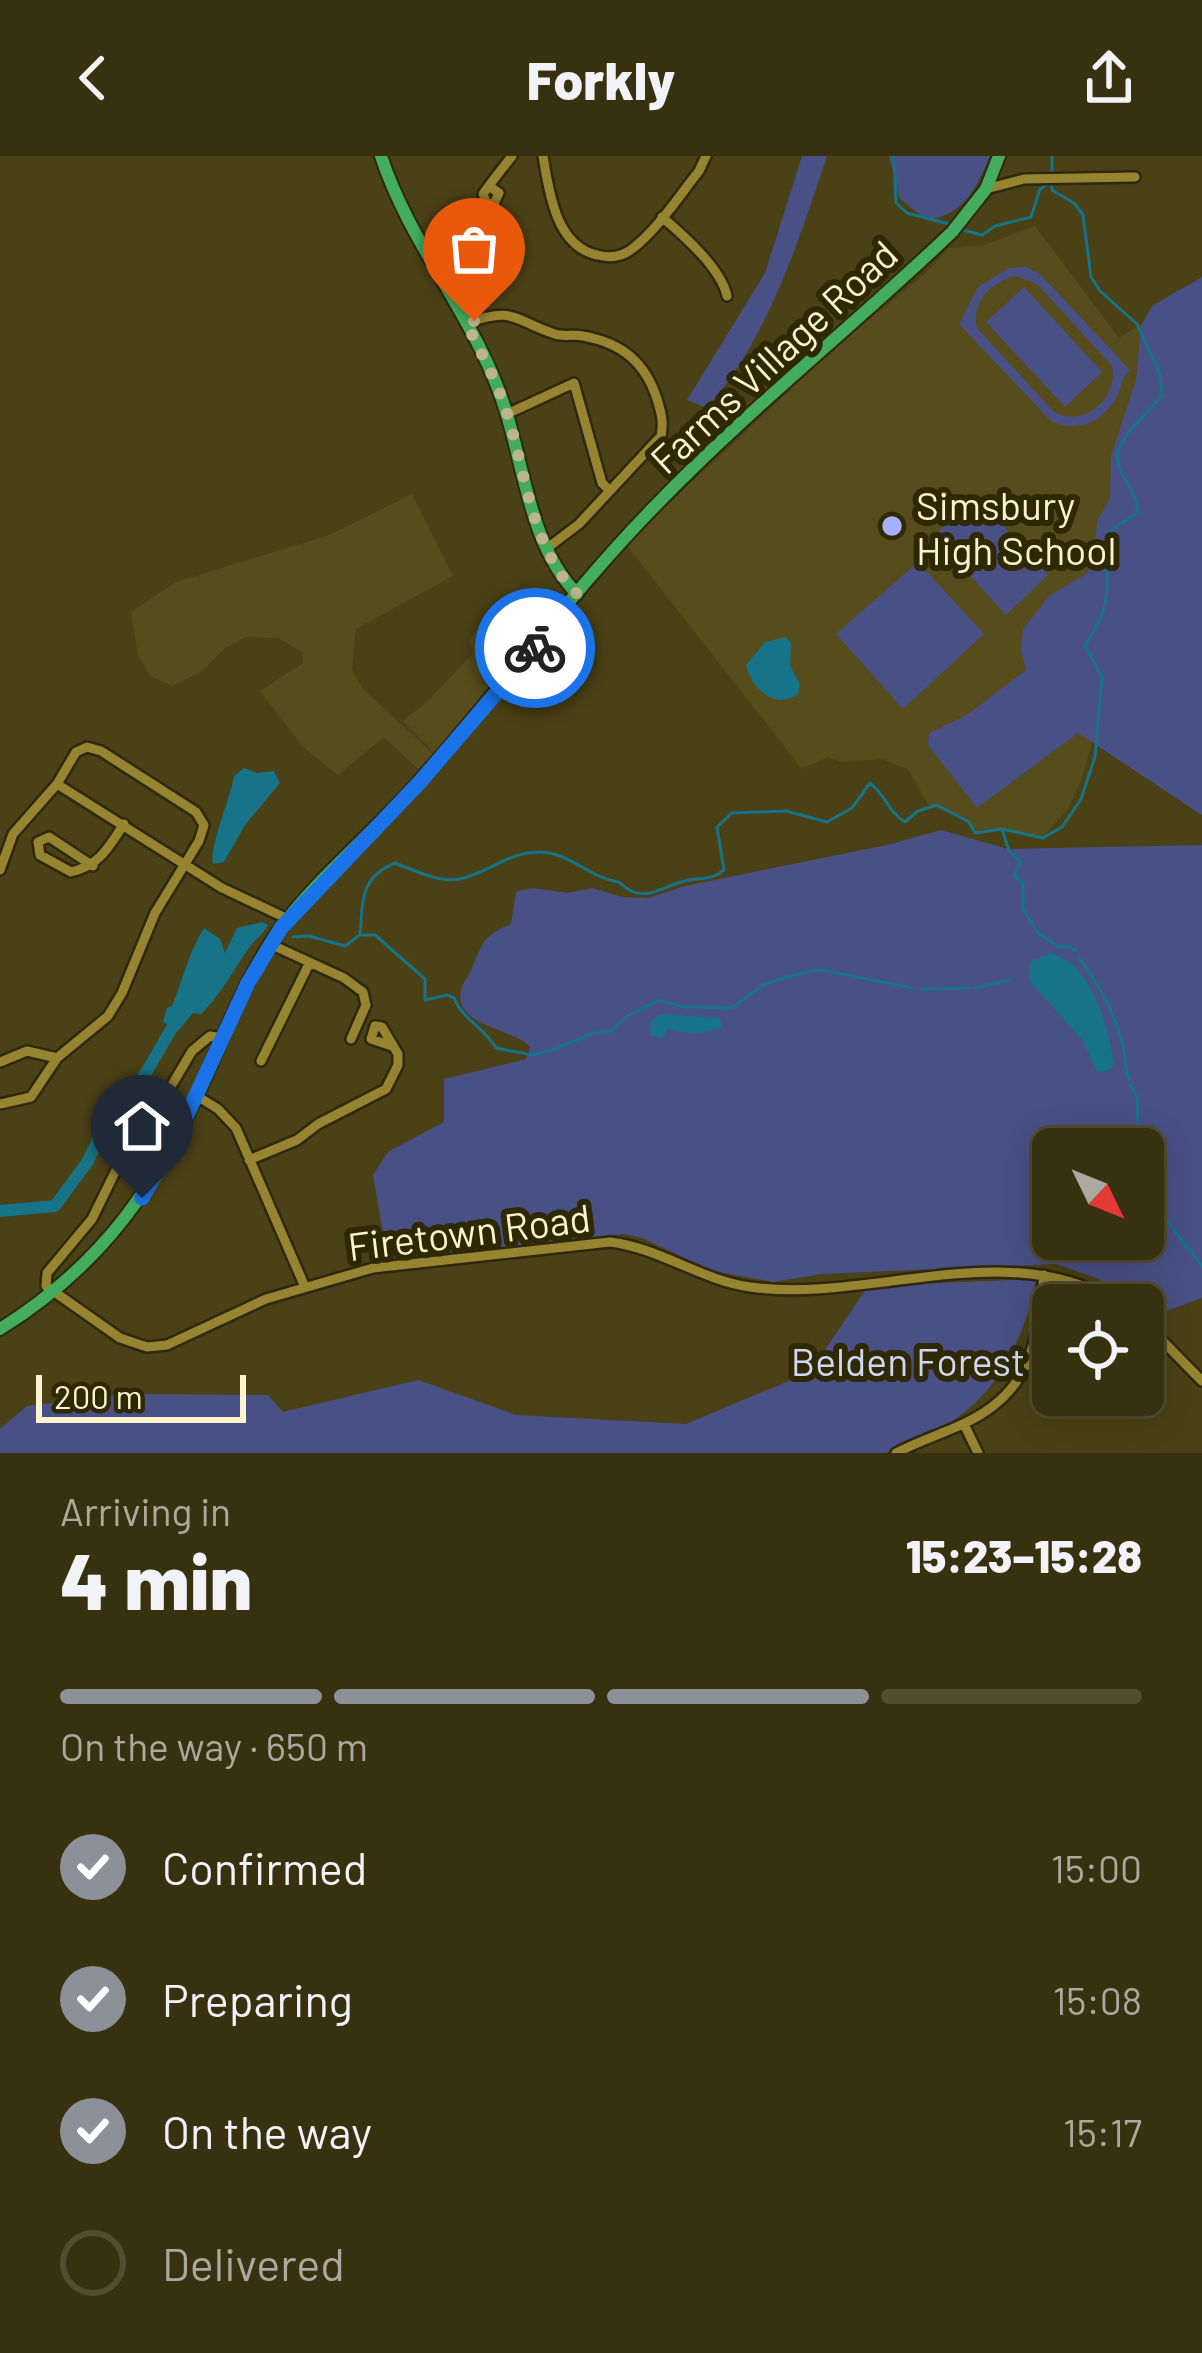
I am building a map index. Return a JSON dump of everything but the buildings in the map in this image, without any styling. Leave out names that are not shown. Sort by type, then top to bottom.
[{"type":"main road","points":[[382,156],[392,187],[466,323],[507,413],[546,549],[577,594]]},
{"type":"main road","name":"Farms Village Road","points":[[0,1329],[54,1293],[132,1212],[165,1160],[223,1038],[288,919],[420,782],[662,499],[955,228],[986,189],[999,156]]},
{"type":"street","points":[[489,186],[512,156]]},
{"type":"street","points":[[543,156],[566,238],[589,254],[615,257],[630,251],[662,217],[706,156]]},
{"type":"street","points":[[986,189],[999,183],[1135,177]]},
{"type":"street","points":[[662,217],[688,239],[724,283],[727,296]]},
{"type":"street","points":[[466,323],[515,314],[557,335],[585,336],[615,348],[642,364],[650,378],[664,430],[649,452],[579,524],[546,549]]},
{"type":"street","points":[[507,413],[574,383],[602,484],[609,490]]},
{"type":"street","points":[[0,870],[13,833],[57,784],[76,752],[88,747],[196,812],[204,825],[200,841],[155,913],[108,1016],[57,1058],[31,1097],[0,1103]]},
{"type":"street","points":[[57,784],[222,888],[288,919]]},
{"type":"street","points":[[93,866],[49,837],[38,842],[40,855],[64,870],[93,866],[124,824]]},
{"type":"street","points":[[271,944],[344,978],[363,992],[366,1005],[351,1040]]},
{"type":"street","points":[[261,1061],[309,964]]},
{"type":"street","points":[[54,1293],[46,1286],[46,1273],[92,1219],[142,1117],[163,1100],[192,1052],[210,1036],[223,1038]]},
{"type":"street","points":[[249,1160],[296,1141],[318,1124],[386,1089],[398,1065],[392,1046]]},
{"type":"street","points":[[0,1061],[27,1051],[57,1058]]},
{"type":"street","points":[[196,1096],[230,1119],[305,1287]]},
{"type":"street","name":"Firetown Road","points":[[54,1293],[120,1338],[147,1347],[183,1341],[243,1307],[388,1266],[610,1242],[659,1254],[732,1284],[774,1289],[957,1276],[1044,1275],[1081,1284]]},
{"type":"street","points":[[896,1453],[991,1409],[1025,1373],[1037,1339],[1044,1275]]},
{"type":"street","points":[[1164,1343],[1202,1382]]},
{"type":"street","points":[[964,1424],[978,1453]]},
{"type":"shaded area","name":"Simsbury High School","points":[[1035,226],[1119,338],[1154,316],[1096,730],[1067,810],[1042,838],[1008,831],[976,832],[967,819],[929,806],[908,769],[881,759],[841,762],[828,757],[802,769],[626,544],[949,248],[984,245]]},
{"type":"shaded area","points":[[412,494],[453,576],[356,629],[352,670],[363,689],[433,754],[418,769],[384,737],[338,775],[304,748],[260,691],[303,663],[302,652],[278,638],[246,637],[224,649],[202,671],[172,686],[150,676],[138,655],[131,612],[176,582],[329,535]]},
{"type":"shaded area","points":[[535,586],[551,604],[544,618],[434,752],[403,721],[473,653],[469,641],[489,617]]},
{"type":"shaded area","points":[[786,637],[791,643],[790,665],[800,684],[798,694],[781,700],[759,689],[746,665],[765,642]]},
{"type":"shaded area","points":[[244,768],[257,773],[274,771],[280,783],[245,825],[224,862],[213,864],[234,776]]},
{"type":"shaded area","points":[[268,925],[266,929],[201,1014],[193,1013],[178,1031],[163,1022],[204,928],[220,939],[225,953],[237,928]]},
{"type":"shaded area","points":[[1050,953],[1077,969],[1096,998],[1114,1064],[1108,1071],[1097,1072],[1083,1041],[1029,980],[1030,962]]},
{"type":"shaded area","points":[[660,1014],[720,1018],[722,1028],[694,1034],[668,1029],[662,1038],[651,1036],[650,1022]]},
{"type":"green space","points":[[802,156],[827,156],[764,320],[707,408],[687,400],[765,273]]},
{"type":"green space","points":[[889,156],[990,156],[960,206],[927,220],[900,199]]},
{"type":"green space","points":[[1026,267],[1040,274],[1130,370],[1105,412],[1080,425],[1051,421],[959,324],[978,287],[1009,268]],"holes":[[[1015,276],[1037,284],[1112,366],[1105,399],[1087,413],[1065,416],[1054,412],[977,328],[977,309],[991,288]]]},
{"type":"green space","points":[[1202,277],[1202,815],[1078,733],[977,808],[928,745],[929,733],[967,715],[1026,670],[1023,629],[1049,596],[1087,573],[1094,558],[1097,522],[1110,498],[1111,456],[1136,380],[1141,326],[1152,306]]},
{"type":"green space","points":[[1024,287],[1102,372],[1065,407],[986,322]]},
{"type":"green space","points":[[977,497],[1048,575],[1006,615],[934,536]]},
{"type":"green space","points":[[918,562],[984,634],[903,709],[836,634]]},
{"type":"green space","points":[[941,830],[1008,849],[1202,845],[1202,1298],[1164,1312],[1164,1284],[1106,1284],[1056,1264],[821,1274],[774,1282],[713,1271],[623,1234],[406,1257],[386,1249],[373,1175],[388,1152],[444,1122],[444,1079],[526,1059],[530,1047],[475,1019],[461,1002],[462,986],[483,944],[511,924],[516,892],[532,888],[568,893],[592,888],[648,898]]},
{"type":"green space","name":"Belden Forest","points":[[1036,1279],[1024,1325],[991,1385],[958,1417],[886,1453],[0,1453],[0,1429],[27,1406],[125,1394],[268,1395],[283,1412],[418,1380],[516,1415],[686,1424],[810,1372],[868,1286]]},
{"type":"waterway","points":[[894,156],[896,203],[907,213],[949,224]]},
{"type":"waterway","points":[[293,937],[309,936],[345,946],[360,935],[369,884],[395,863],[451,880],[519,855],[552,853],[636,893],[651,893],[724,870],[717,827],[732,813],[786,811],[827,822],[852,808],[870,783],[905,822],[918,811],[937,805],[969,822],[975,833],[1002,829],[1043,838],[1062,827],[1081,799],[1095,757],[1102,677],[1085,645],[1106,601],[1111,530],[1137,513],[1135,497],[1119,466],[1119,449],[1162,395],[1160,374],[1137,324],[1091,277],[1083,215],[1074,203],[1052,190],[1052,156]]},
{"type":"waterway","points":[[963,230],[982,235],[995,226],[1031,217],[1040,189],[1046,185]]},
{"type":"waterway","points":[[1002,829],[1009,851],[1021,862],[1014,876],[1023,883],[1023,909],[1038,933],[1059,947],[1076,951]]},
{"type":"waterway","points":[[363,935],[375,935],[425,979],[425,1000],[454,998],[496,1048],[532,1055],[611,1031],[627,1016],[659,1000],[683,1007],[731,1008],[765,984],[805,972],[822,970],[913,988]]},
{"type":"waterway","points":[[1079,958],[1115,1020],[1129,1080]]},
{"type":"waterway","points":[[974,988],[1010,980]]},
{"type":"waterway","points":[[921,989],[969,988]]},
{"type":"waterway","points":[[0,1211],[55,1206],[100,1136],[125,1109],[180,1014]]},
{"type":"waterway","points":[[1130,1085],[1137,1096],[1138,1128]]},
{"type":"waterway","points":[[1164,1215],[1202,1266]]},
{"type":"way so far","points":[[474,321],[466,323],[507,413],[541,535],[566,583],[577,594],[535,648]]},
{"type":"place","name":"Simsbury High School","points":[[892,526]]},
{"type":"route","points":[[142,1198],[174,1143],[248,983],[281,928],[420,782],[535,648]]}]
